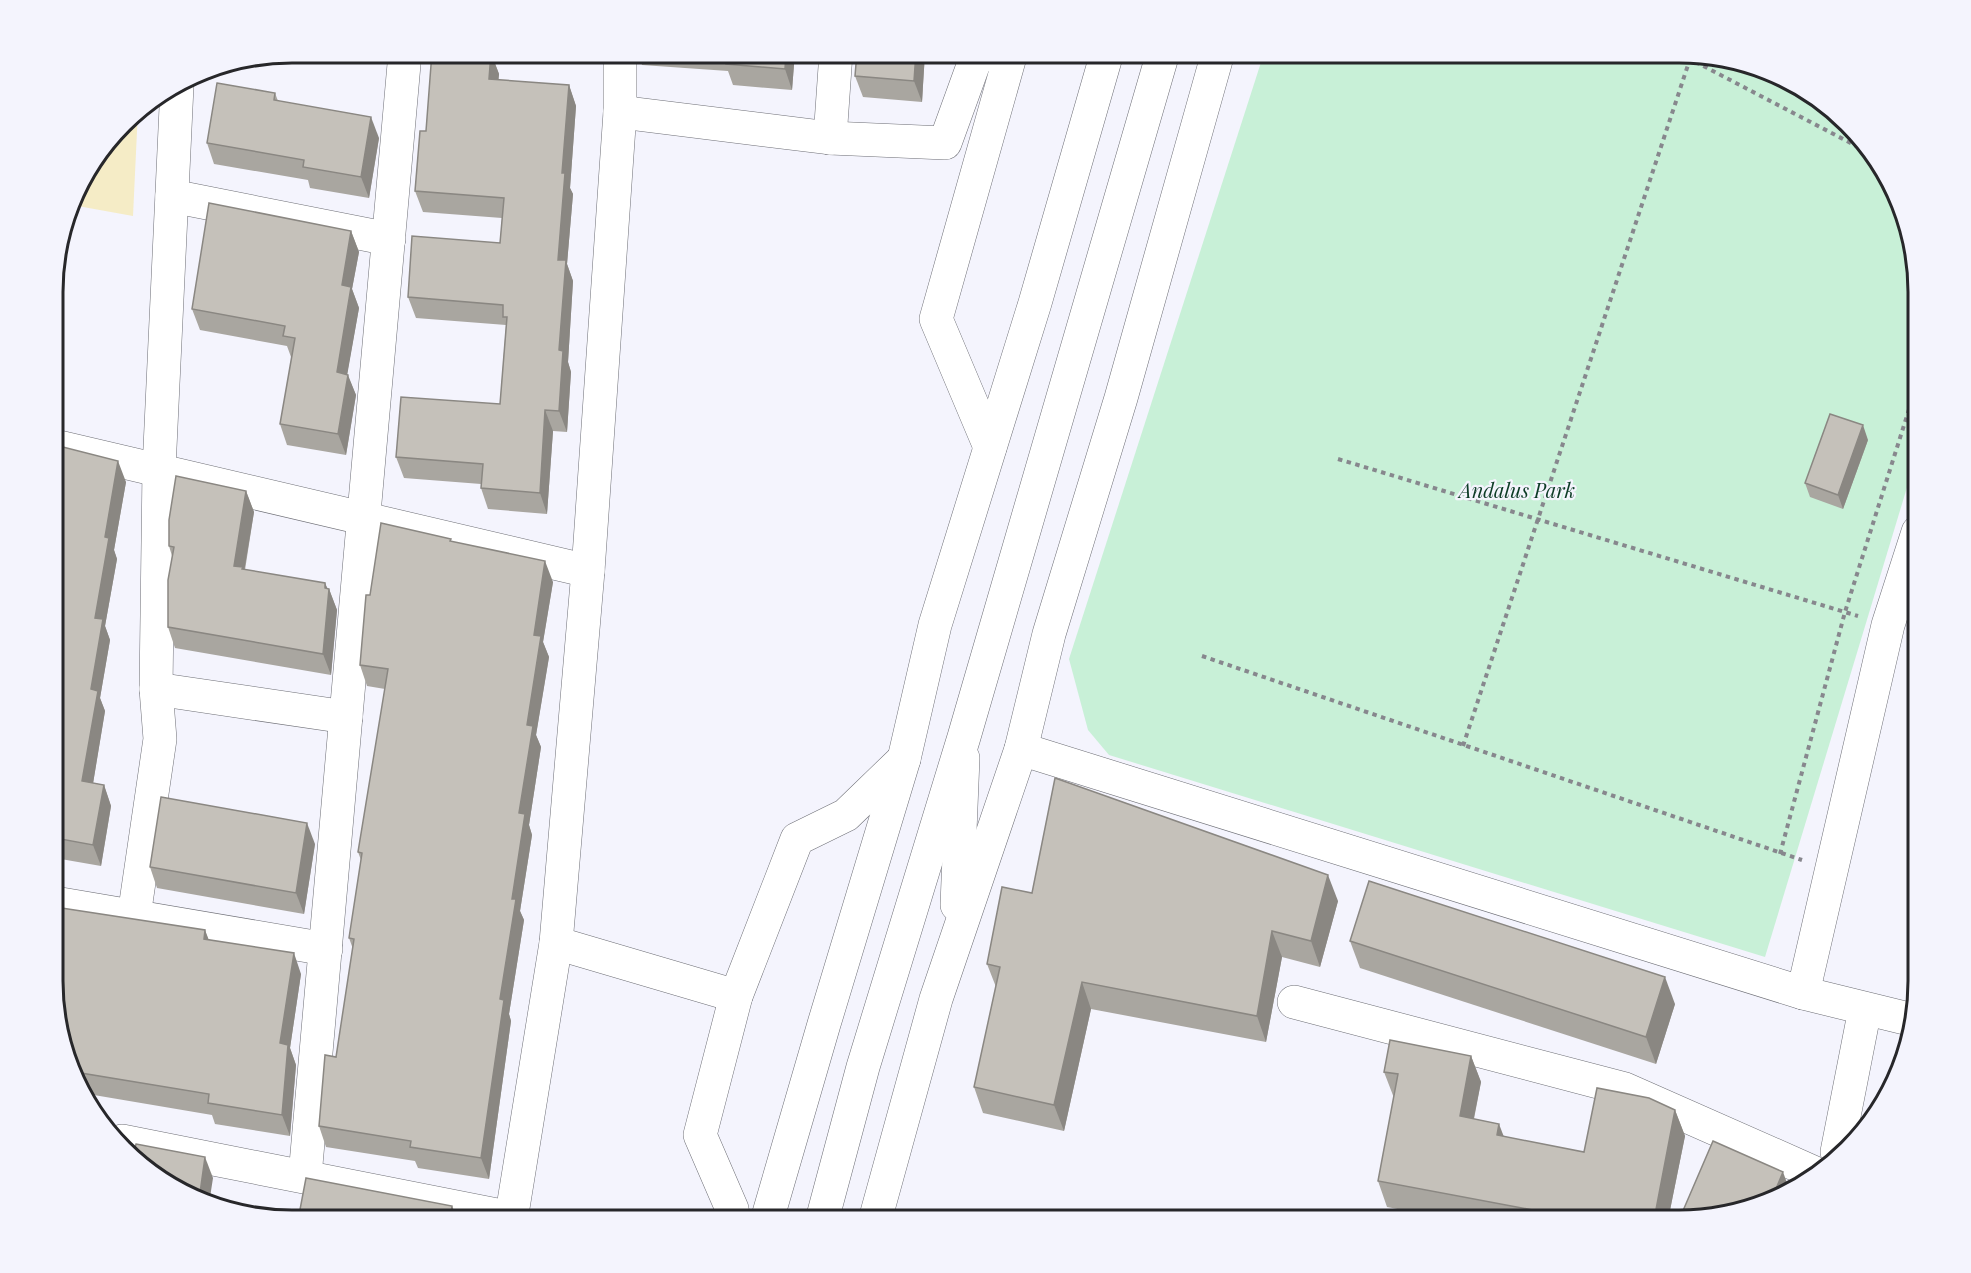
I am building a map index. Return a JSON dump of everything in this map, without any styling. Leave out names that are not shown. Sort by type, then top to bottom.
[{"type":"street","points":[[306,1176],[404,63]]},
{"type":"street","points":[[513,1210],[556,943],[588,571],[620,112],[620,63]]},
{"type":"street","points":[[830,138],[835,63]]},
{"type":"street","points":[[620,112],[830,138],[945,143],[974,63]]},
{"type":"street","points":[[990,447],[936,319],[1008,63]]},
{"type":"street","points":[[771,1210],[904,759],[935,625],[1035,303],[1104,63]]},
{"type":"street","points":[[825,1210],[863,1067],[964,737],[1160,63]]},
{"type":"street","points":[[878,1210],[936,999],[1021,749],[1049,634],[1121,398],[1215,63]]},
{"type":"street","points":[[134,916],[160,739],[156,689],[159,469],[177,95]]},
{"type":"street","points":[[172,196],[389,238]]},
{"type":"street","points":[[63,448],[588,571]]},
{"type":"street","points":[[1803,993],[1832,869],[1908,577]]},
{"type":"street","points":[[156,689],[346,717]]},
{"type":"street","points":[[956,942],[964,737]]},
{"type":"street","points":[[1021,749],[1803,993],[1905,1018]]},
{"type":"street","points":[[732,1210],[700,1136],[736,996],[797,839],[846,815],[904,759]]},
{"type":"street","points":[[63,904],[326,949]]},
{"type":"street","points":[[556,943],[736,996]]},
{"type":"street","points":[[1294,1002],[1625,1089],[1808,1170]]},
{"type":"street","points":[[1838,1145],[1865,1009]]},
{"type":"street","points":[[135,1147],[306,1176],[469,1210]]},
{"type":"path","points":[[1463,746],[1689,63]]},
{"type":"path","points":[[1699,64],[1854,145]]},
{"type":"path","points":[[1780,854],[1845,612],[1908,413]]},
{"type":"path","points":[[1338,459],[1845,612],[1901,608]]},
{"type":"path","points":[[1202,656],[1780,854],[1832,869]]},
{"type":"green space","name":"Andalus Park","points":[[1261,63],[1694,63],[1723,67],[1766,80],[1818,110],[1851,141],[1877,178],[1896,219],[1904,248],[1908,277],[1908,484],[1765,957],[1109,755],[1088,730],[1069,659]]},
{"type":"sand","points":[[137,123],[133,216],[80,206],[110,153]]},
{"type":"building","points":[[431,63],[490,63],[489,79],[569,85],[558,260],[566,260],[559,350],[563,351],[559,411],[545,410],[540,493],[481,488],[483,464],[396,457],[401,397],[500,404],[507,317],[503,317],[503,305],[408,297],[412,236],[500,243],[504,198],[415,191],[420,131],[426,131]]},
{"type":"building","points":[[726,63],[785,63],[785,69]]},
{"type":"building","points":[[856,63],[915,63],[914,81],[855,76]]},
{"type":"building","points":[[217,83],[275,93],[274,100],[371,117],[361,177],[303,167],[304,160],[207,143]]},
{"type":"building","points":[[209,203],[351,231],[342,285],[351,287],[337,372],[348,375],[338,434],[280,424],[295,338],[283,336],[285,326],[192,309]]},
{"type":"building","points":[[1830,414],[1863,425],[1838,495],[1805,483]]},
{"type":"building","points":[[63,447],[118,461],[105,537],[109,538],[95,618],[103,619],[91,689],[98,691],[82,781],[104,785],[93,845],[63,839]]},
{"type":"building","points":[[176,476],[246,491],[234,566],[325,583],[325,588],[329,589],[323,654],[168,627],[168,580],[174,547],[169,546],[169,520]]},
{"type":"building","points":[[381,523],[451,539],[450,541],[545,561],[534,635],[541,636],[527,725],[533,726],[519,813],[525,814],[512,899],[516,899],[500,999],[504,1000],[481,1158],[410,1147],[411,1141],[319,1126],[325,1055],[336,1057],[354,939],[349,938],[362,853],[358,852],[388,669],[360,665],[366,595],[370,595]]},
{"type":"building","points":[[1055,778],[1328,875],[1311,941],[1272,931],[1257,1016],[1082,982],[1054,1105],[974,1087],[1000,967],[987,964],[1002,887],[1032,893]]},
{"type":"building","points":[[161,797],[307,823],[296,893],[150,867]]},
{"type":"building","points":[[1369,881],[1665,977],[1646,1037],[1350,941]]},
{"type":"building","points":[[63,908],[205,930],[204,939],[294,953],[280,1043],[288,1045],[282,1115],[208,1103],[209,1094],[83,1073],[67,1025],[63,996]]},
{"type":"building","points":[[1390,1040],[1471,1056],[1460,1116],[1499,1124],[1497,1135],[1584,1152],[1597,1088],[1649,1098],[1675,1110],[1656,1210],[1533,1210],[1378,1181],[1398,1074],[1384,1072]]},
{"type":"building","points":[[1713,1141],[1783,1172],[1776,1188],[1766,1193],[1723,1206],[1683,1210]]},
{"type":"building","points":[[136,1144],[205,1157],[200,1191],[165,1171],[135,1148]]},
{"type":"building","points":[[306,1178],[452,1206],[451,1210],[300,1210]]}]
